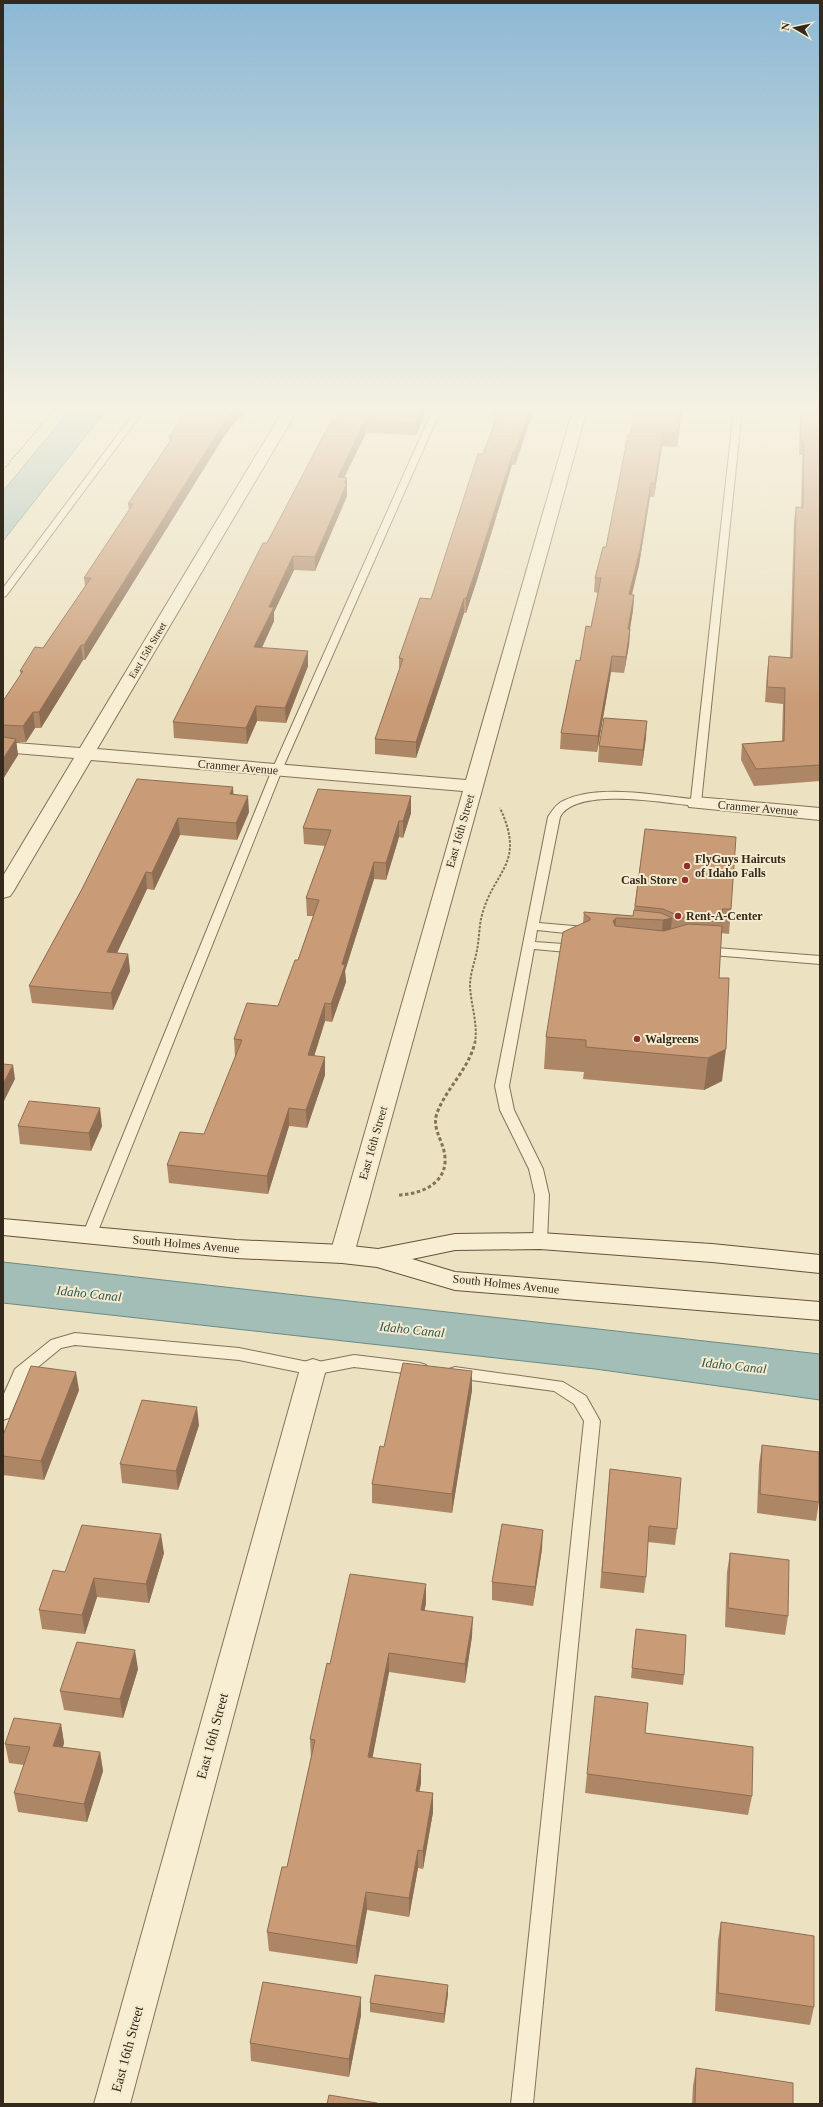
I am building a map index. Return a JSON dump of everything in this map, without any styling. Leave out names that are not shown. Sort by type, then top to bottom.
[{"type":"street","name":"East 15th Street","points":[[3,892],[232,507]]},
{"type":"street","name":"East 16th Street","points":[[342,1254],[552,507]]},
{"type":"street","name":"Cranmer Avenue","points":[[3,747],[474,786]]},
{"type":"street","name":"Cranmer Avenue","points":[[696,803],[820,814]]},
{"type":"street","name":"South Holmes Avenue","points":[[3,1227],[236,1249],[342,1254],[378,1258],[455,1281],[820,1311]]},
{"type":"street","points":[[378,1258],[455,1242],[540,1241],[712,1253],[820,1264]]},
{"type":"street","name":"East 16th Street","points":[[112,2104],[313,1369]]},
{"type":"lane","points":[[3,594],[68,507]]},
{"type":"lane","points":[[89,1236],[277,770],[393,507]]},
{"type":"lane","points":[[540,1241],[542,1195],[536,1169],[507,1110],[502,1086],[554,817],[559,809],[566,803],[599,797],[696,803],[728,507]]},
{"type":"lane","points":[[532,926],[601,933]]},
{"type":"lane","points":[[529,945],[581,950]]},
{"type":"lane","points":[[692,950],[820,960]]},
{"type":"lane","points":[[3,1414],[21,1372],[56,1344],[75,1339],[239,1354],[313,1369],[354,1361],[557,1386],[580,1400],[592,1421],[522,2104]]},
{"type":"path","points":[[399,1195],[415,1194],[428,1189],[436,1184],[444,1170],[445,1161],[443,1143],[435,1125],[435,1119],[443,1102],[463,1072],[475,1043],[477,1029],[470,978],[477,951],[480,924],[490,895],[510,858],[507,824],[500,808]]},
{"type":"water","points":[[3,507],[30,507],[3,541]]},
{"type":"water","name":"Idaho Canal","points":[[3,1262],[820,1354],[820,1400],[595,1369],[3,1303]]},
{"type":"building","points":[[131,507],[171,507],[84,645],[81,645],[39,712],[33,712],[23,726],[3,725],[3,701],[23,671],[20,671],[35,647],[43,648],[91,578],[84,578]]},
{"type":"building","points":[[286,507],[336,507],[315,557],[293,556],[269,607],[274,607],[254,647],[308,651],[285,708],[256,706],[246,728],[173,722],[263,543],[267,543]]},
{"type":"building","points":[[461,507],[496,507],[466,599],[464,598],[416,742],[375,739],[403,659],[399,658],[420,598],[431,599]]},
{"type":"building","points":[[614,507],[647,507],[640,550],[629,594],[634,595],[628,629],[630,629],[626,657],[612,656],[598,736],[561,733],[576,660],[580,661],[586,626],[591,627],[601,578],[595,578],[603,547],[606,547]]},
{"type":"building","points":[[796,507],[820,507],[820,765],[756,769],[742,744],[784,741],[785,688],[767,687],[769,656],[792,658]]},
{"type":"building","points":[[604,718],[647,721],[643,750],[599,746]]},
{"type":"building","points":[[3,737],[16,739],[3,759]]},
{"type":"building","points":[[137,779],[233,787],[230,794],[248,796],[236,823],[178,818],[152,873],[146,872],[107,952],[128,954],[111,993],[29,986],[82,889]]},
{"type":"building","points":[[318,789],[411,796],[403,821],[399,821],[386,863],[374,862],[342,964],[345,965],[331,1004],[325,1003],[308,1055],[325,1057],[306,1110],[289,1108],[267,1176],[167,1165],[180,1132],[204,1134],[242,1040],[234,1039],[247,1003],[278,1006],[295,960],[298,960],[319,900],[306,898],[331,830],[303,828]]},
{"type":"building","points":[[645,829],[736,837],[731,909],[722,909],[722,922],[689,920],[663,909],[635,906]]},
{"type":"building","name":"Walgreens","points":[[634,910],[661,913],[672,918],[663,920],[616,918],[613,921],[615,926],[664,931],[688,924],[722,926],[719,978],[729,978],[726,1049],[708,1058],[586,1047],[586,1040],[546,1037],[563,932],[590,920],[584,912],[633,916]]},
{"type":"building","points":[[3,1064],[13,1065],[3,1084]]},
{"type":"building","points":[[29,1101],[100,1108],[89,1133],[18,1126]]},
{"type":"building","points":[[403,1363],[472,1371],[452,1494],[372,1484],[380,1446],[384,1447]]},
{"type":"building","points":[[31,1366],[76,1372],[41,1461],[3,1456],[3,1435]]},
{"type":"building","points":[[142,1400],[197,1407],[176,1471],[120,1464]]},
{"type":"building","points":[[762,1445],[819,1452],[819,1502],[760,1494]]},
{"type":"building","points":[[610,1469],[681,1478],[677,1529],[649,1526],[646,1577],[602,1572]]},
{"type":"building","points":[[502,1524],[543,1530],[535,1587],[492,1582]]},
{"type":"building","points":[[82,1525],[161,1534],[146,1584],[94,1578],[82,1615],[39,1610],[53,1570],[65,1572]]},
{"type":"building","points":[[730,1553],[789,1560],[788,1616],[728,1608]]},
{"type":"building","points":[[350,1574],[426,1584],[421,1610],[473,1617],[465,1664],[389,1653],[368,1757],[421,1764],[416,1791],[433,1793],[423,1851],[418,1850],[409,1898],[366,1892],[356,1946],[267,1932],[282,1867],[287,1867],[315,1740],[310,1739],[327,1663],[330,1664]]},
{"type":"building","points":[[636,1629],[686,1635],[684,1675],[632,1668]]},
{"type":"building","points":[[77,1642],[135,1650],[120,1699],[60,1691]]},
{"type":"building","points":[[595,1696],[648,1703],[645,1733],[753,1747],[752,1796],[587,1774]]},
{"type":"building","points":[[14,1718],[61,1724],[53,1746],[100,1752],[84,1804],[14,1793],[30,1747],[5,1744]]},
{"type":"building","points":[[721,1922],[814,1936],[814,2007],[718,1993]]},
{"type":"building","points":[[375,1975],[448,1985],[444,2014],[370,2003]]},
{"type":"building","points":[[263,1982],[361,1997],[349,2059],[250,2043]]},
{"type":"building","points":[[696,2068],[793,2083],[793,2104],[695,2104]]},
{"type":"building","points":[[329,2095],[377,2103],[327,2104]]},
{"type":"place","name":"FlyGuys Haircuts of Idaho Falls","points":[[687,866]]},
{"type":"place","name":"Cash Store","points":[[685,880]]},
{"type":"place","name":"Rent-A-Center","points":[[678,916]]},
{"type":"place","name":"Walgreens","points":[[637,1039]]}]
